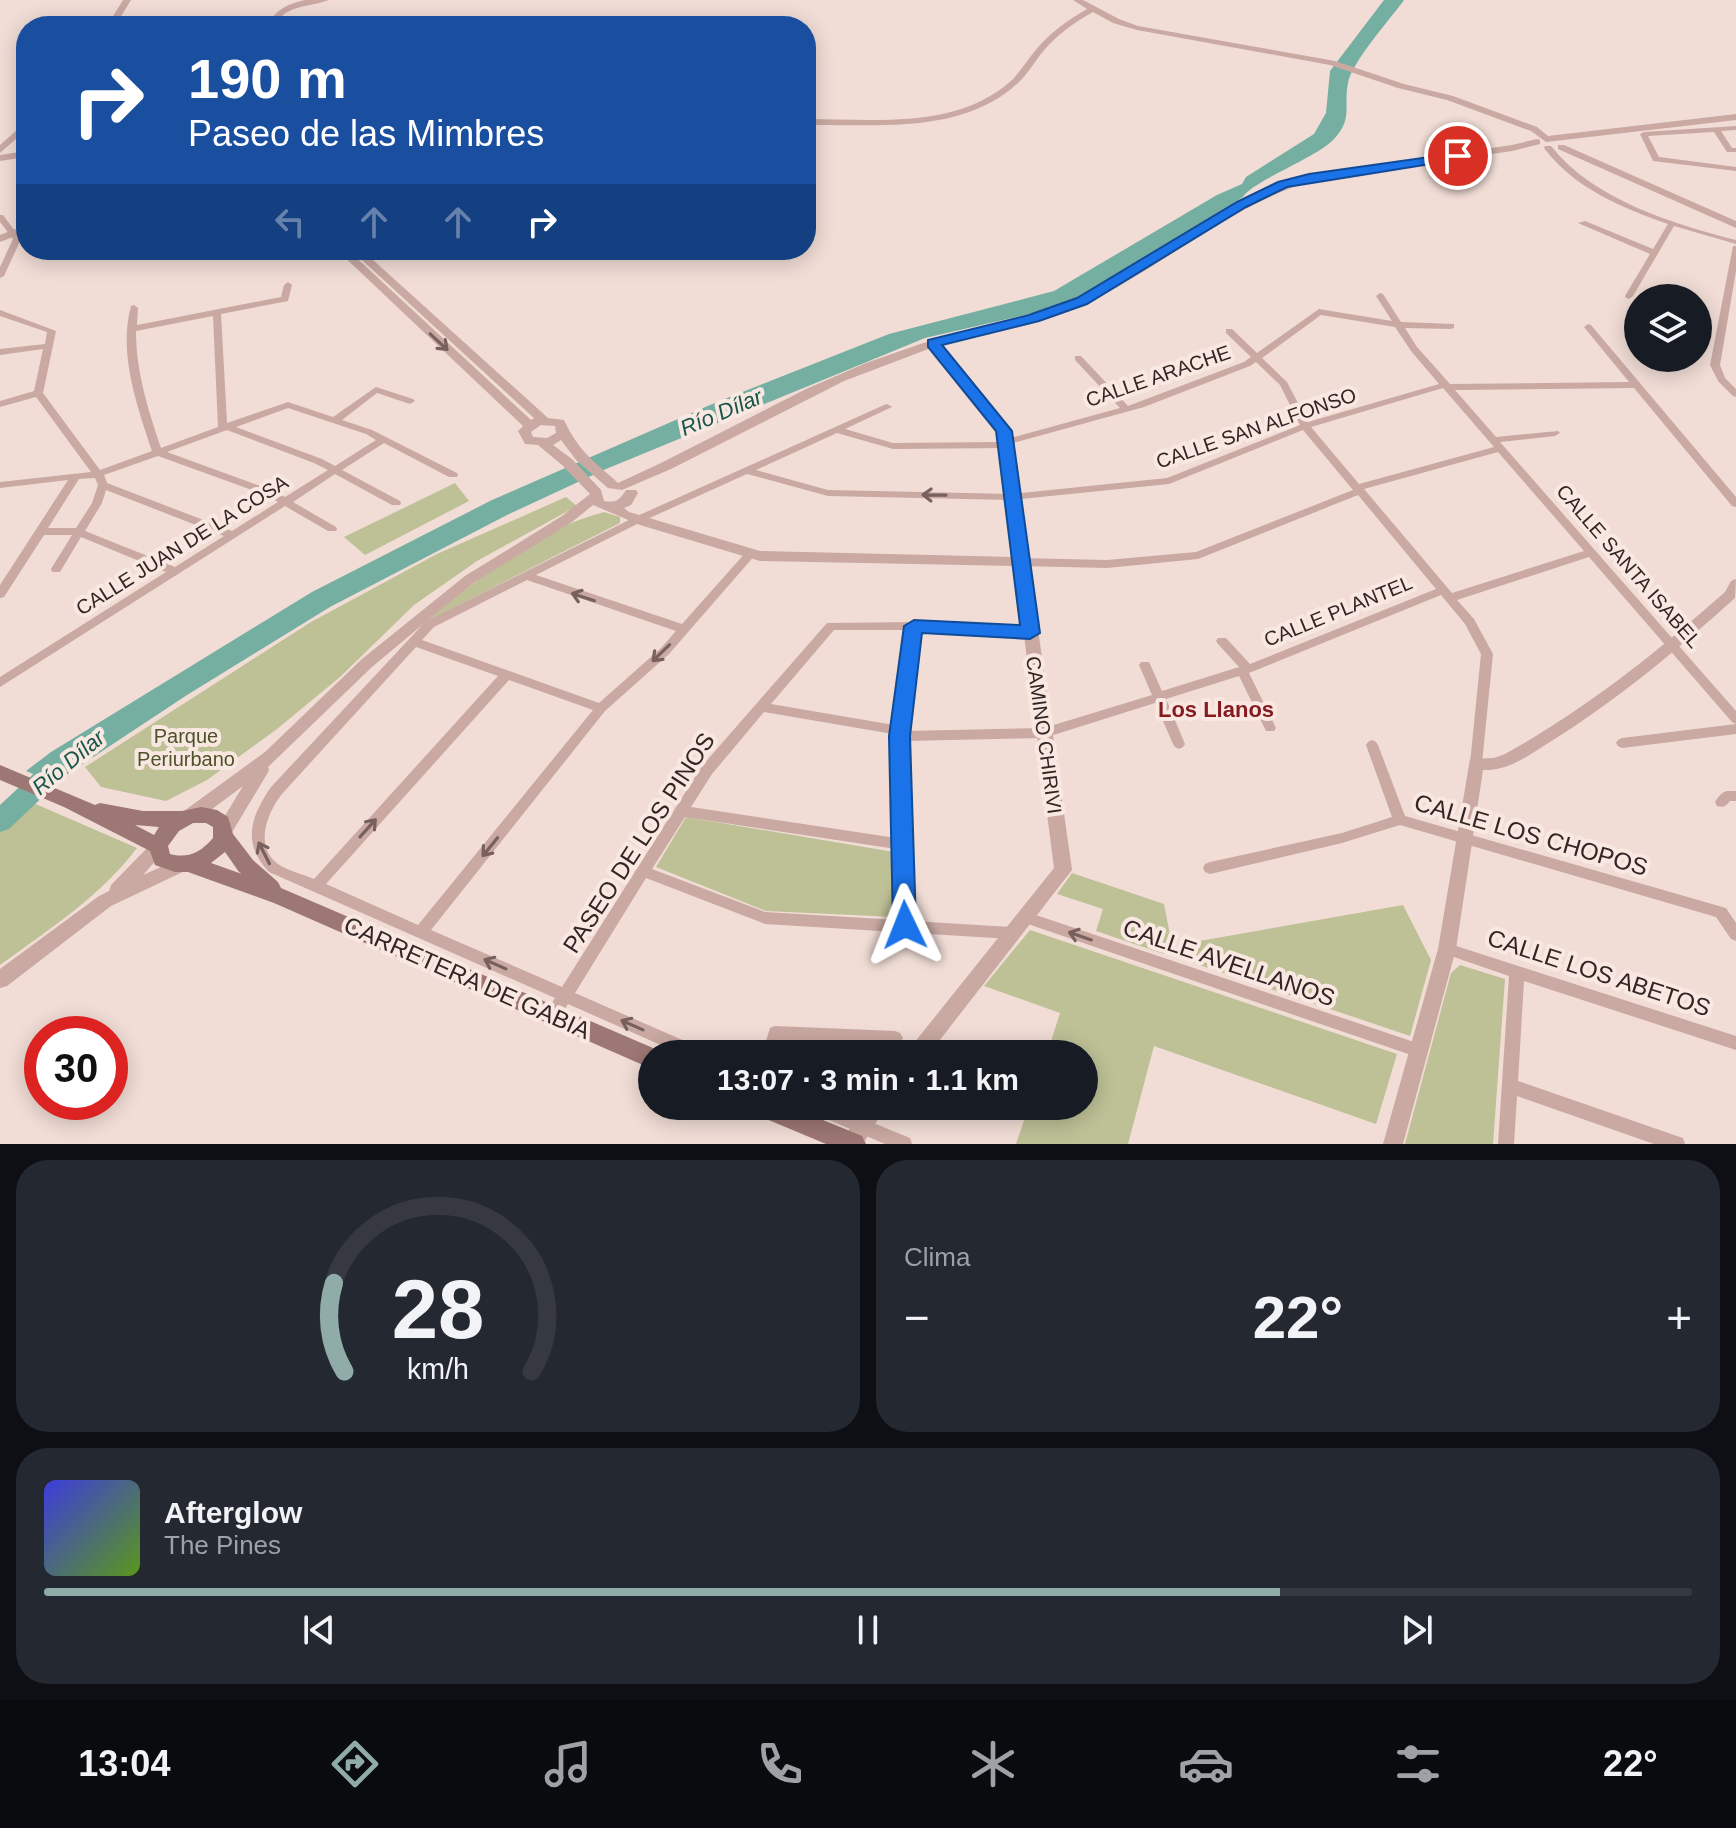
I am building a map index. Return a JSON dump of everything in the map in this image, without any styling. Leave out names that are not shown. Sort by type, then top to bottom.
[{"type":"main road","points":[[5,774],[71,802],[158,847],[166,862],[185,865],[210,854],[224,832],[215,816],[117,816],[71,802]]},
{"type":"main road","points":[[158,847],[166,831],[186,818]]},
{"type":"main road","name":"CARRETERA DE GABIA","points":[[224,832],[246,866],[281,897]]},
{"type":"main road","name":"CARRETERA DE GABIA","points":[[185,865],[281,897],[638,1052]]},
{"type":"main road","points":[[803,1120],[855,1138]]},
{"type":"street","points":[[275,16],[285,7],[325,0]]},
{"type":"street","points":[[1077,0],[1146,31],[1332,63],[1401,86],[1450,98],[1554,135],[1574,137]]},
{"type":"street","points":[[816,122],[917,122],[939,119],[960,111],[999,94],[1014,83],[1063,26],[1092,9]]},
{"type":"street","points":[[186,818],[271,756],[367,663],[470,579],[567,519],[755,417],[825,383],[933,343],[1034,318],[1082,301],[1242,204],[1283,184],[1548,144],[1574,137],[1736,117]]},
{"type":"street","points":[[1517,123],[1548,144],[1736,225]]},
{"type":"street","points":[[1736,128],[1644,134],[1656,159],[1736,169]]},
{"type":"street","points":[[1717,131],[1730,150],[1736,150]]},
{"type":"street","points":[[1548,144],[1556,162],[1610,196],[1672,224],[1736,242]]},
{"type":"street","points":[[0,217],[16,237]]},
{"type":"street","points":[[1582,223],[1655,253]]},
{"type":"street","points":[[1636,284],[1672,224]]},
{"type":"street","points":[[0,239],[14,233]]},
{"type":"street","points":[[0,276],[16,241]]},
{"type":"street","points":[[1736,248],[1715,365],[1721,379],[1736,394]]},
{"type":"street","points":[[353,260],[529,425]]},
{"type":"street","points":[[367,260],[543,420]]},
{"type":"street","points":[[131,329],[285,299],[288,285]]},
{"type":"street","name":"CALLE SANTA ISABEL","points":[[1380,296],[1414,349],[1736,719]]},
{"type":"street","points":[[134,308],[132,377],[157,452]]},
{"type":"street","points":[[217,312],[222,425],[335,470],[396,503]]},
{"type":"street","name":"CALLE ARACHE","points":[[837,430],[893,446],[1006,444],[1126,409],[1257,358],[1319,312],[1400,325],[1451,326]]},
{"type":"street","points":[[0,313],[52,331],[38,393],[103,485],[97,503],[56,569]]},
{"type":"street","points":[[1588,327],[1736,504]]},
{"type":"street","points":[[1229,331],[1284,384],[1305,426],[1470,622],[1487,654],[1476,763],[1447,949],[1393,1144]]},
{"type":"street","name":"CAMINO CHIRIVI","points":[[928,1040],[1063,870],[1004,431],[933,343]]},
{"type":"street","points":[[0,352],[47,346]]},
{"type":"street","points":[[1078,358],[1126,409]]},
{"type":"street","name":"CALLE SAN ALFONSO","points":[[744,470],[828,493],[1012,497],[1169,481],[1305,426],[1446,386],[1636,385]]},
{"type":"street","points":[[335,420],[376,390],[410,401]]},
{"type":"street","points":[[0,404],[38,393]]},
{"type":"street","points":[[0,485],[98,474],[288,405],[384,439],[453,475]]},
{"type":"street","points":[[667,1040],[274,868],[265,860],[257,837],[261,816],[276,791],[430,624],[639,519],[887,407]]},
{"type":"street","points":[[574,460],[560,423],[543,420],[529,425],[524,431],[526,439],[543,443],[574,460],[591,477],[603,501],[624,515],[751,554],[1107,564],[1198,555],[1358,490],[1496,444],[1555,433]]},
{"type":"street","points":[[543,443],[563,434]]},
{"type":"street","name":"CALLE JUAN DE LA COSA","points":[[0,683],[384,439]]},
{"type":"street","points":[[157,452],[270,493],[332,529]]},
{"type":"street","points":[[1,590],[76,476]]},
{"type":"street","points":[[591,477],[623,491],[639,519]]},
{"type":"street","points":[[103,485],[232,535]]},
{"type":"street","points":[[603,501],[623,491]]},
{"type":"street","points":[[41,531],[79,532],[174,571]]},
{"type":"street","name":"CALLE PLANTEL","points":[[760,707],[900,734],[1044,733],[1245,670],[1447,594],[1591,553]]},
{"type":"street","points":[[421,932],[601,708],[684,629],[751,554]]},
{"type":"street","points":[[527,576],[684,629]]},
{"type":"street","points":[[1476,763],[1497,765],[1590,711],[1673,646],[1730,595],[1736,584]]},
{"type":"street","name":"PASEO DE LOS PINOS","points":[[553,1015],[707,770],[831,626],[914,626]]},
{"type":"street","points":[[905,925],[900,734],[914,626],[1030,633]]},
{"type":"street","name":"CALLE PLANTEL","points":[[1222,641],[1245,670],[1270,728]]},
{"type":"street","points":[[415,642],[601,708]]},
{"type":"street","points":[[1145,665],[1179,744]]},
{"type":"street","points":[[316,886],[506,675]]},
{"type":"street","points":[[1622,743],[1736,729]]},
{"type":"street","points":[[1372,745],[1400,820]]},
{"type":"street","points":[[224,832],[271,756]]},
{"type":"street","points":[[1722,802],[1727,796],[1736,796]]},
{"type":"street","points":[[682,811],[902,844]]},
{"type":"street","name":"CALLE LOS CHOPOS","points":[[1210,868],[1342,838],[1400,820],[1721,912],[1736,935]]},
{"type":"street","points":[[0,980],[105,901],[158,847]]},
{"type":"street","points":[[105,901],[185,865]]},
{"type":"street","points":[[643,871],[765,918],[1011,933]]},
{"type":"street","name":"CALLE AVELLANOS","points":[[1024,917],[1420,1051]]},
{"type":"street","name":"CALLE LOS ABETOS","points":[[1447,949],[1736,1043]]},
{"type":"street","points":[[1506,1144],[1517,972]]},
{"type":"street","points":[[773,1040],[775,1033],[895,1038]]},
{"type":"street","points":[[1510,1086],[1677,1144]]},
{"type":"street","points":[[832,1120],[855,1138],[904,1144]]},
{"type":"street","points":[[855,1138],[867,1120]]},
{"type":"green space","points":[[455,483],[469,501],[365,555],[344,537]]},
{"type":"green space","name":"Parque Periurbano","points":[[566,497],[577,506],[477,561],[414,605],[340,677],[277,729],[207,780],[166,801],[101,787],[85,767],[311,622],[437,554]]},
{"type":"green space","points":[[604,512],[620,517],[620,523],[427,621],[510,557],[556,530]]},
{"type":"green space","points":[[31,802],[137,848],[90,897],[0,965],[0,830]]},
{"type":"green space","points":[[686,817],[894,852],[896,917],[766,911],[656,867]]},
{"type":"green space","points":[[1072,873],[1164,904],[1170,935],[1164,954],[1096,931],[1103,909],[1057,894]]},
{"type":"green space","points":[[1403,905],[1431,960],[1410,1036],[1182,959],[1188,943]]},
{"type":"green space","points":[[1030,930],[1397,1054],[1376,1124],[1154,1046],[1128,1144],[1016,1144],[1024,1120],[1098,1120],[1098,1040],[1051,1040],[1060,1013],[984,986]]},
{"type":"green space","points":[[1460,965],[1505,979],[1493,1144],[1405,1144],[1451,973]]},
{"type":"water","points":[[1384,0],[1404,0],[1351,74],[1345,119],[1332,141],[1258,184],[1243,197],[1082,296],[1037,312],[925,338],[606,469],[507,515],[330,607],[187,695],[54,783],[26,771],[51,752],[312,592],[492,500],[717,402],[889,334],[1054,291],[1217,195],[1242,184],[1246,177],[1314,134],[1326,113],[1330,71]]},
{"type":"waterway","name":"Río Dílar","points":[[0,821],[66,759]]},
{"type":"district","name":"Los Llanos","points":[[1216,709]]},
{"type":"route","points":[[905,925],[899,736],[914,626],[1030,633],[1004,431],[933,343],[1034,318],[1082,301],[1242,204],[1283,184],[1458,156]]}]
